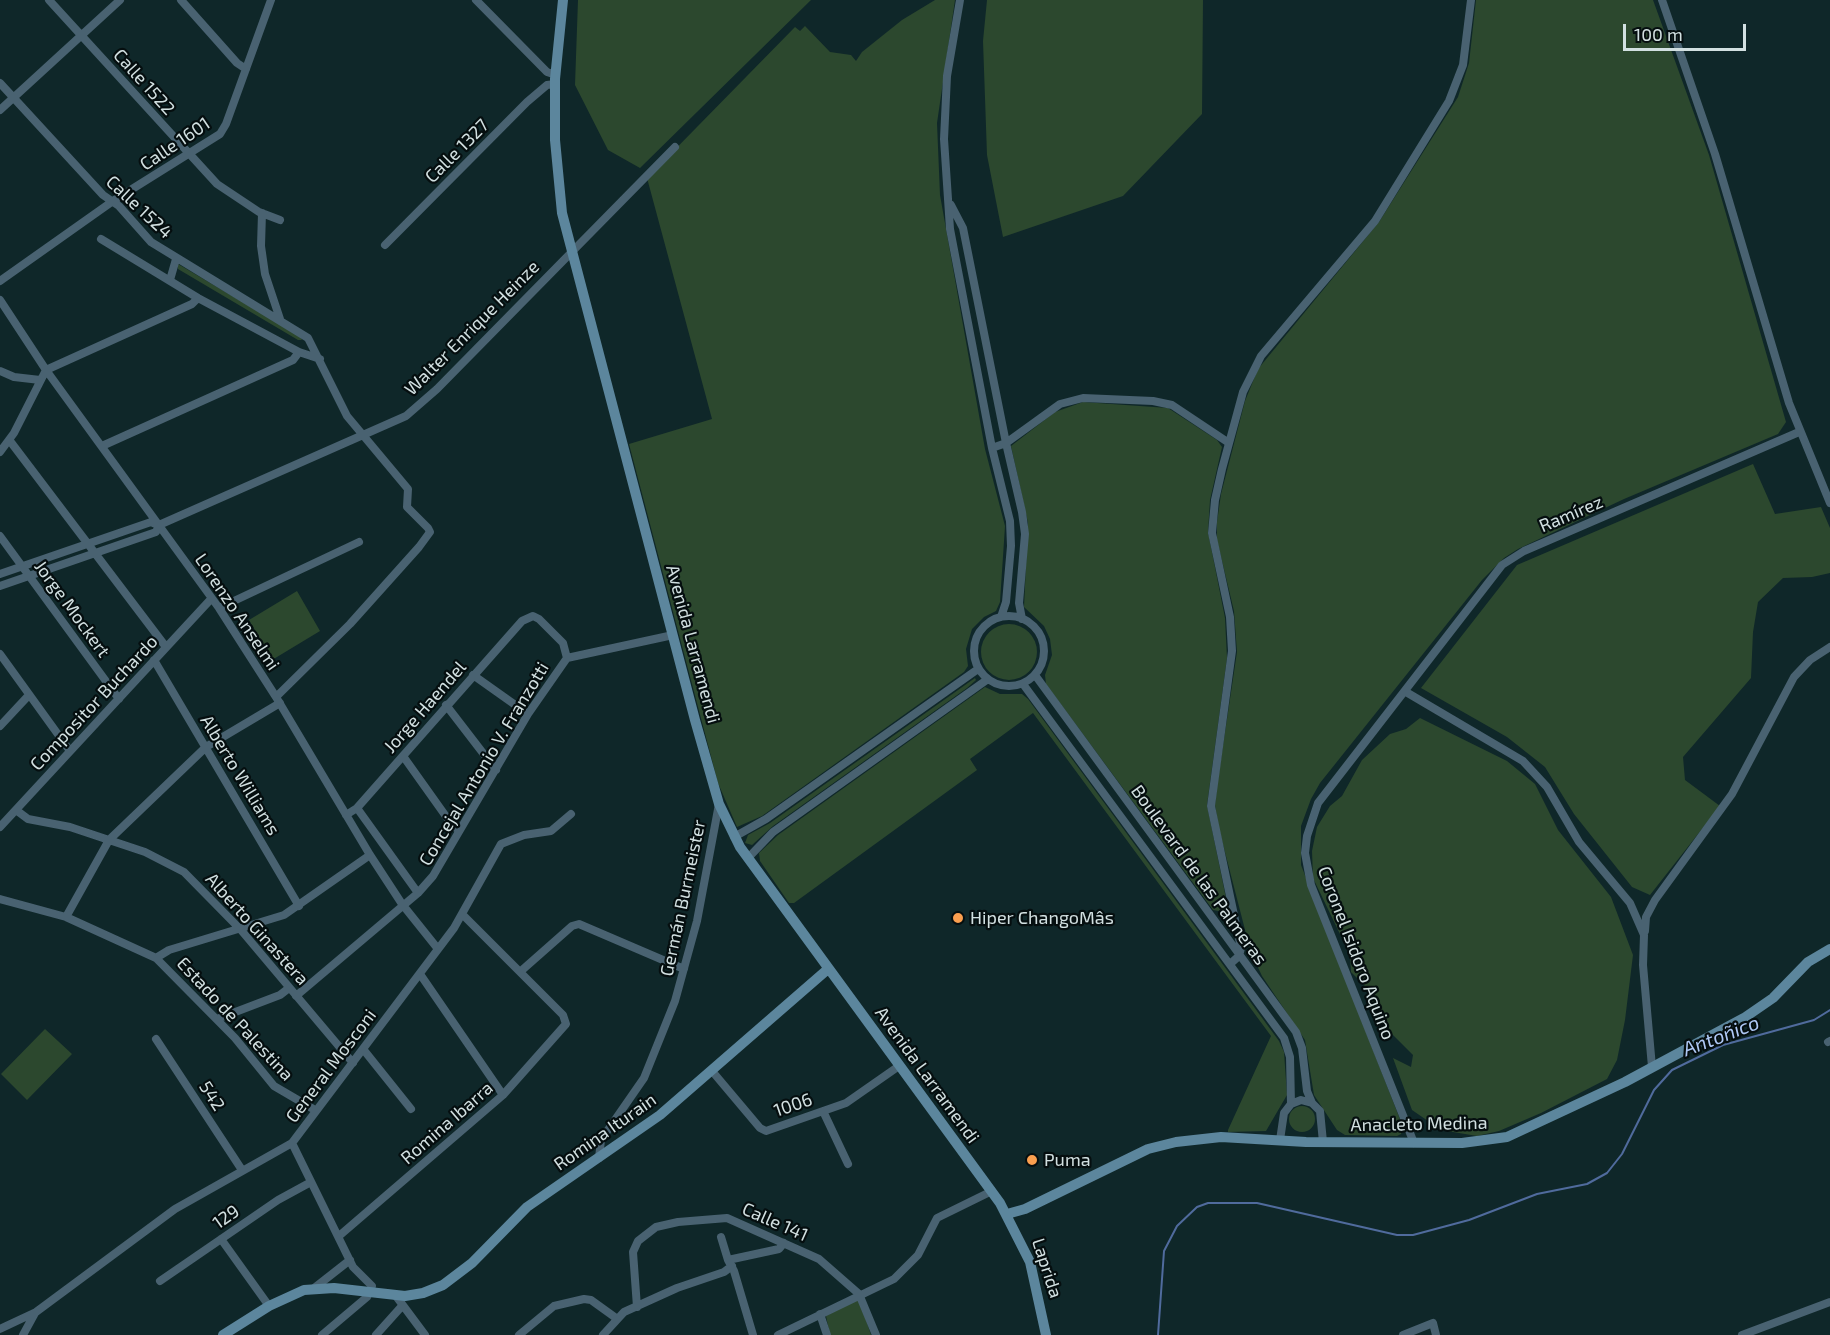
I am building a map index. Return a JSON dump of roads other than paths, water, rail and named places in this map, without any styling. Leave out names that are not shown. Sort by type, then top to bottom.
[{"type":"street","name":"Calle 1522","points":[[49,0],[217,184],[262,213],[280,220]]},
{"type":"street","points":[[0,110],[120,0]]},
{"type":"street","points":[[181,0],[237,63],[246,69]]},
{"type":"street","name":"Calle 1601","points":[[0,281],[113,201],[215,139],[226,124],[271,0]]},
{"type":"street","points":[[476,0],[556,80]]},
{"type":"street","name":"Avenida Larramendi","points":[[563,0],[556,80],[556,171],[570,250],[720,804],[734,837],[748,858],[1007,1214]]},
{"type":"street","points":[[960,0],[944,108],[945,148],[951,204],[950,229],[992,448],[1011,533],[1006,602],[1001,617]]},
{"type":"street","points":[[1230,964],[1239,956],[1241,948],[1211,806],[1232,651],[1230,617],[1214,551],[1212,524],[1229,443],[1244,392],[1261,356],[1375,220],[1449,101],[1463,65],[1471,0]]},
{"type":"street","points":[[1662,0],[1715,154],[1800,432],[1830,503]]},
{"type":"street","name":"Calle 1327","points":[[385,245],[526,102],[556,80]]},
{"type":"street","name":"Calle 1524","points":[[0,83],[103,195],[113,201],[151,242],[304,334],[312,343],[320,359]]},
{"type":"street","name":"Walter Enrique Heinze","points":[[159,525],[406,416],[675,147]]},
{"type":"street","points":[[951,204],[963,228],[1024,523],[1019,603],[1022,619]]},
{"type":"street","points":[[262,213],[262,255],[280,320]]},
{"type":"street","points":[[66,917],[101,849],[109,840],[206,747],[278,700],[350,624],[429,532],[407,507],[408,489],[347,416],[320,359],[299,352],[198,298],[101,239]]},
{"type":"street","points":[[170,280],[176,259]]},
{"type":"street","points":[[0,452],[10,441],[46,370],[192,304],[198,298]]},
{"type":"street","name":"Lorenzo Anselmi","points":[[0,300],[46,370],[219,608],[278,700],[370,855],[402,904],[438,950]]},
{"type":"street","points":[[102,446],[293,360],[299,352]]},
{"type":"street","points":[[0,371],[14,377],[40,380]]},
{"type":"street","points":[[992,448],[1006,443],[1053,408],[1066,401],[1083,398],[1152,401],[1172,405],[1229,443]]},
{"type":"street","name":"Ramírez","points":[[1406,692],[1490,578],[1517,554],[1800,432]]},
{"type":"street","points":[[10,441],[166,647]]},
{"type":"street","points":[[0,574],[151,522],[159,525],[156,532],[0,586]]},
{"type":"street","name":"Jorge Mockert","points":[[0,536],[119,699]]},
{"type":"street","points":[[219,608],[360,542]]},
{"type":"street","name":"Compositor Buchardo","points":[[0,827],[211,599]]},
{"type":"street","points":[[1001,617],[1022,619],[1036,629],[1043,644],[1043,661],[1035,675],[1023,684],[1003,686],[988,679],[978,669],[975,657],[976,640],[986,625],[1001,617]]},
{"type":"street","name":"Concejal Antonio V. Franzotti","points":[[296,996],[402,904],[418,893],[433,876],[528,714],[567,658],[562,643],[539,619],[527,618]]},
{"type":"street","name":"Jorge Haendel","points":[[346,815],[357,808],[446,705],[527,618]]},
{"type":"street","points":[[567,658],[673,634]]},
{"type":"street","points":[[1652,1066],[1643,965],[1646,917],[1655,900],[1732,794],[1794,677],[1810,660],[1830,647]]},
{"type":"street","points":[[0,654],[70,750]]},
{"type":"street","name":"Alberto Williams","points":[[154,660],[299,906]]},
{"type":"street","points":[[734,837],[766,819],[978,669]]},
{"type":"street","points":[[473,675],[528,714]]},
{"type":"street","name":"Boulevard de las Palmeras","points":[[1035,675],[1296,1032],[1302,1048],[1307,1091],[1322,1117],[1323,1142]]},
{"type":"street","points":[[748,858],[773,832],[988,679]]},
{"type":"street","name":"Boulevard de las Palmeras","points":[[1023,684],[1286,1043],[1290,1057],[1291,1104]]},
{"type":"street","points":[[1406,692],[1507,750],[1534,772],[1547,787],[1579,842],[1630,903],[1644,934]]},
{"type":"street","name":"Coronel Isidoro Aquino","points":[[1406,692],[1324,795],[1310,823],[1305,853],[1311,885],[1413,1143]]},
{"type":"street","points":[[0,726],[29,695]]},
{"type":"street","points":[[446,705],[496,770]]},
{"type":"street","points":[[403,756],[450,822],[459,831]]},
{"type":"street","name":"Germán Burmeister","points":[[599,1158],[601,1140],[651,1064],[684,969],[697,921],[720,804]]},
{"type":"street","points":[[357,808],[418,893]]},
{"type":"street","name":"Alberto Ginastera","points":[[16,810],[28,819],[70,827],[145,852],[184,872],[241,930],[353,1063]]},
{"type":"street","name":"General Mosconi","points":[[0,1329],[36,1312],[111,1258],[161,1218],[292,1143],[463,915],[501,844],[516,837],[551,831],[571,814]]},
{"type":"street","points":[[156,958],[169,950],[241,930],[284,915],[370,855]]},
{"type":"street","name":"Estado de Palestina","points":[[0,899],[66,917],[156,958],[218,1019],[279,1091],[315,1110]]},
{"type":"street","points":[[463,915],[521,971],[572,926],[579,924],[684,969]]},
{"type":"street","name":"Anacleto Medina","points":[[1007,1214],[1025,1209],[1162,1145],[1221,1137],[1323,1142],[1473,1143],[1507,1137],[1570,1109],[1760,1009],[1801,968],[1830,949]]},
{"type":"street","name":"Romina Iturain","points":[[313,1289],[392,1295],[423,1293],[453,1279],[472,1263],[526,1207],[660,1115],[828,969]]},
{"type":"street","name":"Romina Ibarra","points":[[339,1236],[503,1095],[566,1024],[563,1015],[521,971]]},
{"type":"street","points":[[420,974],[503,1095]]},
{"type":"street","points":[[218,1019],[280,994],[289,988]]},
{"type":"street","name":"542","points":[[156,1039],[242,1170]]},
{"type":"street","points":[[363,1049],[411,1108]]},
{"type":"street","name":"1006","points":[[712,1071],[763,1130],[855,1098],[899,1066]]},
{"type":"street","points":[[1280,1140],[1284,1113],[1291,1104],[1301,1100],[1312,1102]]},
{"type":"street","points":[[823,1111],[848,1164]]},
{"type":"street","points":[[292,1143],[357,1273],[371,1284],[370,1292],[322,1335]]},
{"type":"street","name":"129","points":[[160,1281],[278,1200],[311,1182]]},
{"type":"street","points":[[778,1335],[894,1279],[922,1250],[930,1230],[941,1215],[992,1191]]},
{"type":"street","name":"Laprida","points":[[1007,1214],[1034,1272],[1046,1335]]},
{"type":"street","name":"Calle 141","points":[[637,1307],[633,1249],[639,1241],[656,1227],[678,1222],[727,1218],[819,1259],[859,1294]]},
{"type":"street","points":[[720,1237],[753,1335]]},
{"type":"street","points":[[221,1239],[269,1306]]},
{"type":"street","points":[[603,1335],[616,1318],[637,1307],[676,1288],[724,1272],[730,1263],[779,1249],[784,1243]]},
{"type":"street","points":[[223,1335],[269,1306],[295,1293],[313,1289],[350,1260]]},
{"type":"street","points":[[859,1294],[876,1335]]},
{"type":"street","points":[[392,1295],[425,1335]]},
{"type":"street","points":[[519,1335],[554,1306],[584,1299],[588,1299],[616,1318]]},
{"type":"street","points":[[1742,1335],[1830,1302]]},
{"type":"street","points":[[376,1335],[402,1306]]},
{"type":"street","points":[[23,1335],[36,1312]]},
{"type":"street","points":[[820,1314],[827,1335]]},
{"type":"street","points":[[1403,1335],[1433,1323],[1436,1335]]},
{"type":"waterway","name":"Antoñico","points":[[1158,1335],[1164,1251],[1177,1226],[1197,1207],[1208,1203],[1257,1203],[1397,1235],[1413,1235],[1469,1220],[1537,1194],[1587,1184],[1607,1173],[1622,1154],[1654,1090],[1672,1070],[1723,1045],[1814,1020],[1830,1010]]},
{"type":"place","name":"Hiper ChangoMâs","points":[[958,918]]},
{"type":"place","name":"Puma","points":[[1032,1160]]}]
